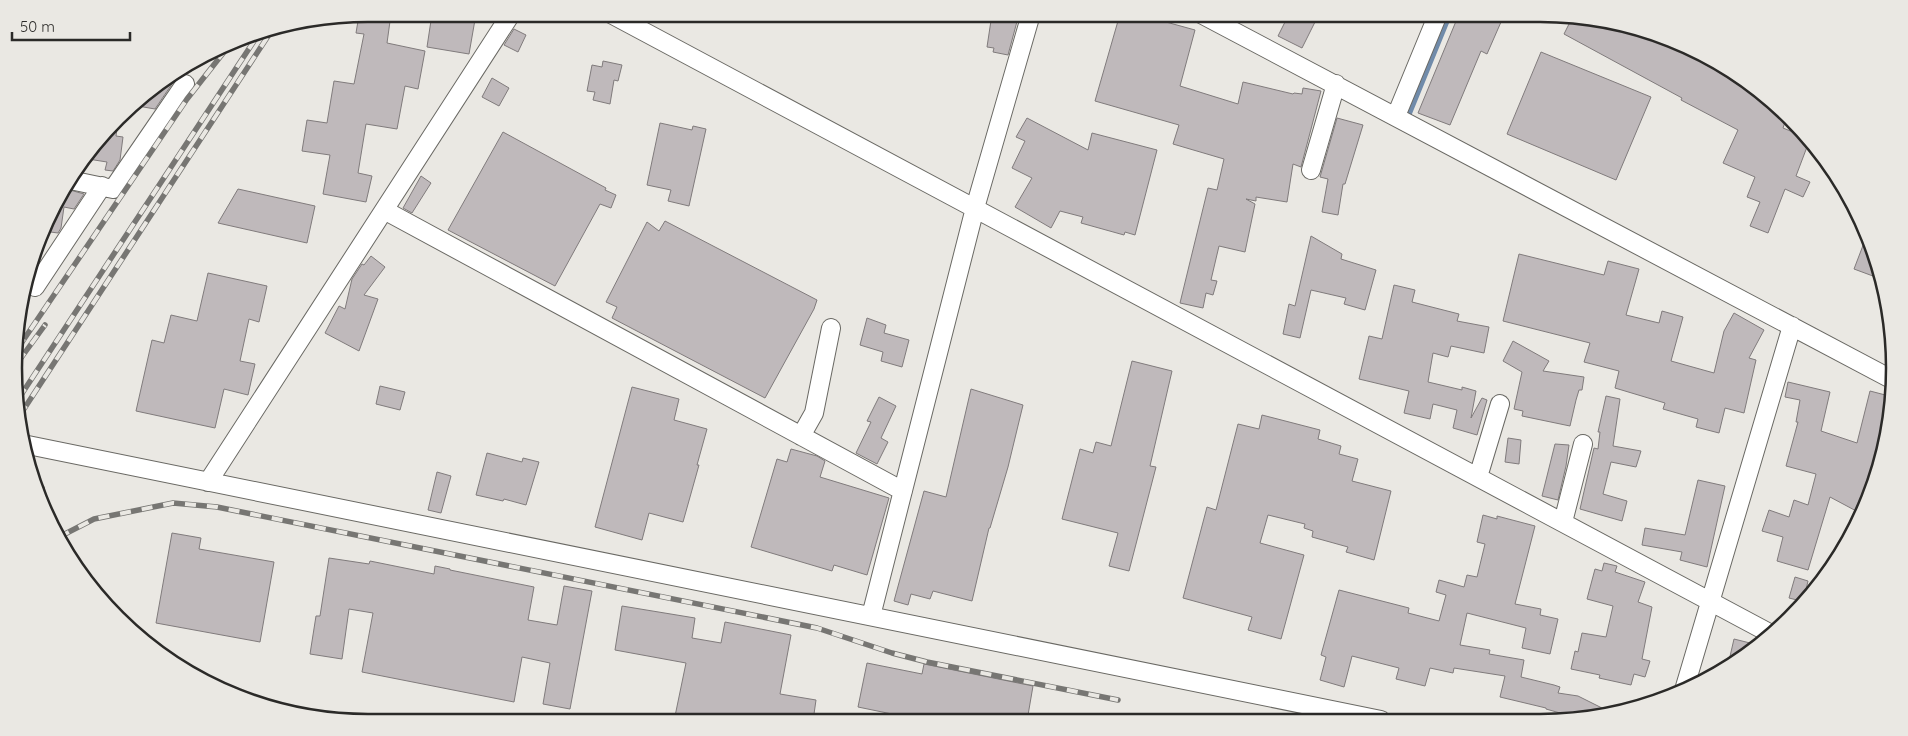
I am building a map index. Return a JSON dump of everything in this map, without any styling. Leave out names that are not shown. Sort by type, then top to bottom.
[{"type":"street","points":[[208,482],[506,22]]},
{"type":"street","points":[[626,22],[1765,631]]},
{"type":"street","points":[[871,616],[975,208],[1029,22]]},
{"type":"street","points":[[1216,22],[1886,376]]},
{"type":"street","points":[[1396,116],[1435,22]]},
{"type":"street","points":[[78,181],[113,189],[185,84]]},
{"type":"street","points":[[1311,170],[1336,84]]},
{"type":"street","points":[[35,287],[102,186]]},
{"type":"street","points":[[384,210],[903,491]]},
{"type":"street","points":[[1687,681],[1792,326]]},
{"type":"street","points":[[801,436],[814,413],[831,328]]},
{"type":"street","points":[[1478,477],[1500,404]]},
{"type":"street","points":[[1563,522],[1583,444]]},
{"type":"street","points":[[31,446],[1352,714]]},
{"type":"building","points":[[358,22],[390,22],[387,43],[425,51],[418,89],[405,86],[397,129],[366,124],[358,173],[372,176],[366,202],[323,194],[330,155],[302,151],[307,120],[327,123],[334,81],[354,84],[364,34],[356,33]]},
{"type":"building","points":[[431,22],[475,22],[469,54],[427,47]]},
{"type":"building","points":[[991,22],[1017,22],[1008,55],[993,52],[994,48],[987,47]]},
{"type":"building","points":[[1118,22],[1166,22],[1195,30],[1180,86],[1238,104],[1243,82],[1293,94],[1302,94],[1303,88],[1321,91],[1301,167],[1293,164],[1287,202],[1256,197],[1256,201],[1246,199],[1255,204],[1245,252],[1219,246],[1211,280],[1217,281],[1213,295],[1206,293],[1203,308],[1180,303],[1208,188],[1217,190],[1224,159],[1173,144],[1179,125],[1095,101]]},
{"type":"building","points":[[1285,22],[1315,22],[1302,48],[1278,36]]},
{"type":"building","points":[[1456,22],[1501,22],[1487,54],[1481,51],[1450,125],[1418,113]]},
{"type":"building","points":[[1569,24],[1629,34],[1693,58],[1732,81],[1768,108],[1784,124],[1783,128],[1791,131],[1806,148],[1796,176],[1810,182],[1803,197],[1785,189],[1768,233],[1750,226],[1760,202],[1747,197],[1755,177],[1723,163],[1738,130],[1564,34]]},
{"type":"building","points":[[514,29],[526,35],[518,52],[504,45]]},
{"type":"building","points":[[1541,52],[1651,97],[1616,180],[1507,134]]},
{"type":"building","points":[[603,61],[622,65],[618,81],[614,80],[610,104],[593,100],[595,92],[587,91],[592,65],[602,67]]},
{"type":"building","points":[[492,78],[509,88],[499,106],[482,97]]},
{"type":"building","points":[[172,84],[155,109],[142,107]]},
{"type":"building","points":[[1027,118],[1088,150],[1092,133],[1157,150],[1135,235],[1125,232],[1124,235],[1081,223],[1083,217],[1060,211],[1051,228],[1015,207],[1032,178],[1012,168],[1025,141],[1016,137]]},
{"type":"building","points":[[1337,118],[1363,125],[1345,184],[1343,184],[1338,215],[1322,212],[1328,179],[1320,177]]},
{"type":"building","points":[[660,123],[692,130],[693,126],[706,129],[689,206],[668,201],[671,190],[647,185]]},
{"type":"building","points":[[117,131],[116,136],[123,137],[120,160],[113,171],[105,170],[107,162],[93,160]]},
{"type":"building","points":[[503,132],[616,195],[611,208],[600,204],[555,286],[448,230]]},
{"type":"building","points":[[421,176],[431,183],[412,213],[403,208]]},
{"type":"building","points":[[238,189],[315,206],[307,243],[218,223]]},
{"type":"building","points":[[72,191],[84,194],[74,209],[64,207],[61,228],[58,233],[51,232]]},
{"type":"building","points":[[665,221],[817,300],[814,309],[765,398],[612,318],[617,307],[606,302],[647,222],[659,231]]},
{"type":"building","points":[[1311,236],[1342,254],[1341,259],[1376,270],[1365,310],[1344,304],[1346,298],[1311,290],[1300,338],[1283,334],[1289,304],[1295,306]]},
{"type":"building","points":[[1863,246],[1873,276],[1854,269]]},
{"type":"building","points":[[1519,254],[1604,275],[1608,261],[1639,269],[1626,315],[1659,323],[1662,311],[1683,317],[1671,361],[1714,373],[1724,331],[1734,313],[1764,330],[1749,358],[1756,360],[1744,413],[1725,408],[1719,433],[1696,427],[1698,419],[1663,409],[1665,403],[1615,388],[1619,371],[1584,362],[1590,343],[1503,321]]},
{"type":"building","points":[[371,256],[385,267],[364,295],[378,299],[359,351],[325,333],[339,306],[345,309],[352,279],[362,264],[364,265]]},
{"type":"building","points":[[208,273],[267,286],[259,322],[249,319],[240,361],[255,364],[248,395],[224,389],[215,428],[136,411],[152,340],[164,343],[171,315],[197,321]]},
{"type":"building","points":[[1394,285],[1415,290],[1412,302],[1459,314],[1457,321],[1489,327],[1484,353],[1451,346],[1448,357],[1433,353],[1428,382],[1462,390],[1462,387],[1476,391],[1471,418],[1482,398],[1487,400],[1477,435],[1453,428],[1457,410],[1433,404],[1430,419],[1404,413],[1409,391],[1359,379],[1369,336],[1382,339]]},
{"type":"building","points":[[867,318],[886,325],[884,333],[909,340],[902,367],[881,361],[883,352],[860,345]]},
{"type":"building","points":[[1513,341],[1549,361],[1543,371],[1584,377],[1582,390],[1579,390],[1570,426],[1522,416],[1523,411],[1514,409],[1522,372],[1503,361]]},
{"type":"building","points":[[1132,361],[1172,371],[1150,466],[1156,467],[1129,571],[1109,566],[1118,533],[1062,519],[1080,449],[1093,453],[1096,442],[1111,446]]},
{"type":"building","points":[[1788,382],[1830,392],[1821,431],[1857,443],[1870,391],[1885,395],[1874,457],[1855,510],[1830,497],[1808,570],[1777,561],[1783,537],[1762,531],[1769,510],[1789,517],[1794,500],[1808,505],[1816,474],[1786,466],[1798,422],[1796,422],[1800,400],[1785,397]]},
{"type":"building","points":[[380,386],[405,392],[400,410],[376,404]]},
{"type":"building","points":[[632,387],[679,399],[674,420],[707,429],[683,522],[649,513],[642,540],[595,527]]},
{"type":"building","points":[[971,389],[1023,405],[1008,467],[989,528],[972,601],[933,591],[930,599],[911,594],[908,605],[894,601],[924,491],[946,497]]},
{"type":"building","points":[[1606,396],[1620,399],[1613,446],[1641,451],[1636,467],[1611,462],[1603,494],[1627,501],[1622,521],[1580,509],[1594,448],[1598,449],[1600,432],[1598,432]]},
{"type":"building","points":[[879,397],[896,406],[881,438],[888,442],[877,464],[856,453],[871,422],[867,421]]},
{"type":"building","points":[[1262,415],[1320,430],[1318,439],[1341,446],[1339,454],[1358,459],[1352,481],[1391,491],[1374,560],[1346,552],[1348,547],[1312,537],[1313,531],[1304,528],[1305,524],[1268,515],[1260,543],[1304,555],[1281,639],[1248,630],[1252,617],[1183,598],[1207,507],[1216,510],[1238,424],[1259,429]]},
{"type":"building","points":[[1508,438],[1521,440],[1519,464],[1505,462]]},
{"type":"building","points":[[1555,444],[1569,445],[1558,500],[1542,496]]},
{"type":"building","points":[[791,449],[817,456],[825,461],[820,477],[889,498],[867,575],[834,565],[832,571],[751,547],[777,459],[787,462]]},
{"type":"building","points":[[487,453],[522,462],[523,458],[539,462],[526,505],[504,499],[503,501],[476,495]]},
{"type":"building","points":[[437,472],[451,476],[441,513],[428,510]]},
{"type":"building","points":[[1698,480],[1725,486],[1707,567],[1680,560],[1682,552],[1642,545],[1645,528],[1685,535]]},
{"type":"building","points":[[1483,515],[1497,519],[1497,516],[1535,526],[1515,604],[1541,609],[1540,615],[1558,619],[1550,654],[1522,648],[1526,628],[1467,613],[1460,645],[1490,650],[1489,654],[1524,660],[1521,677],[1560,687],[1558,693],[1578,696],[1602,708],[1560,713],[1500,697],[1505,676],[1454,668],[1453,673],[1430,668],[1425,686],[1396,679],[1399,668],[1352,656],[1344,687],[1320,680],[1326,657],[1321,655],[1339,590],[1409,608],[1408,613],[1439,621],[1446,595],[1436,592],[1439,580],[1464,587],[1467,575],[1477,577],[1485,544],[1477,542]]},
{"type":"building","points":[[172,533],[201,538],[199,549],[274,562],[260,642],[156,623]]},
{"type":"building","points":[[329,558],[369,564],[370,561],[434,574],[435,566],[534,587],[528,620],[557,625],[564,586],[592,591],[570,709],[543,704],[550,663],[522,657],[514,702],[362,672],[373,613],[349,609],[342,659],[310,654],[316,616],[320,616]]},
{"type":"building","points":[[1604,563],[1617,566],[1615,572],[1645,582],[1638,602],[1652,607],[1642,659],[1650,661],[1645,677],[1634,674],[1631,685],[1599,678],[1600,675],[1571,669],[1575,651],[1578,652],[1582,633],[1606,637],[1613,606],[1587,599],[1595,569],[1602,571]]},
{"type":"building","points":[[1795,577],[1808,581],[1806,588],[1796,600],[1789,598]]},
{"type":"building","points":[[622,606],[695,618],[692,638],[721,643],[725,622],[791,635],[780,694],[816,700],[814,714],[675,714],[686,663],[615,650]]},
{"type":"building","points":[[1734,639],[1749,643],[1732,655],[1730,656]]},
{"type":"building","points":[[867,663],[922,674],[924,664],[1033,686],[1028,714],[892,714],[858,707]]},
{"type":"waterway","points":[[1408,117],[1447,22]]},
{"type":"railway","points":[[25,408],[267,38]]},
{"type":"railway","points":[[23,392],[253,42]]},
{"type":"railway","points":[[23,340],[187,99],[221,55]]},
{"type":"railway","points":[[23,356],[45,325]]},
{"type":"railway","points":[[65,534],[94,519],[173,503],[217,507],[817,628],[892,653],[927,662],[1118,700]]}]
